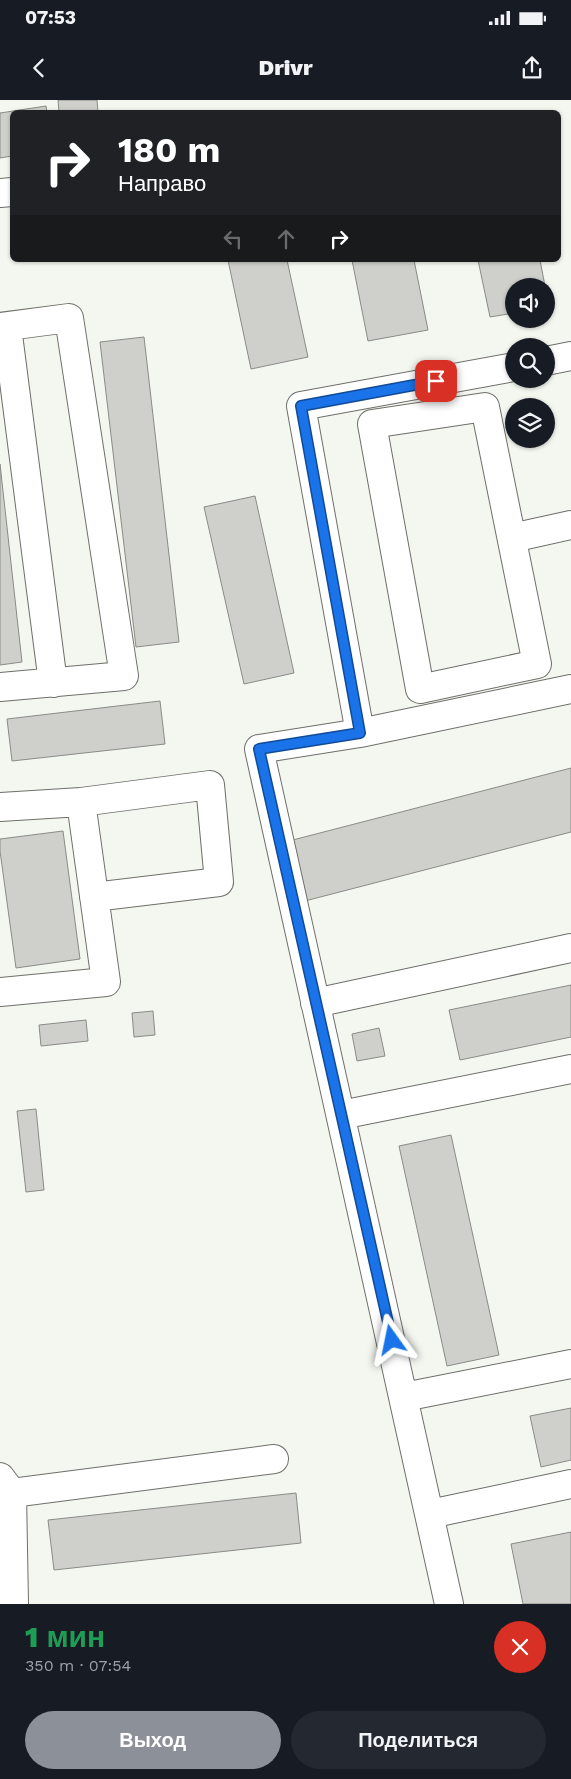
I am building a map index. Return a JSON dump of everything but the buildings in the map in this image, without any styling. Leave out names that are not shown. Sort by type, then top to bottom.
[{"type":"street","points":[[0,687],[53,683],[124,676],[69,318],[4,327],[53,683]]},
{"type":"street","points":[[555,359],[571,356]]},
{"type":"street","points":[[360,733],[301,406],[505,369]]},
{"type":"street","points":[[486,406],[512,538],[537,664],[420,689],[372,424],[486,406]]},
{"type":"street","points":[[512,538],[571,525]]},
{"type":"street","points":[[450,1604],[259,749],[360,733],[571,689]]},
{"type":"street","points":[[0,807],[81,802],[210,785],[219,882],[94,897]]},
{"type":"street","points":[[0,992],[106,982],[81,802]]},
{"type":"street","points":[[315,1003],[571,948]]},
{"type":"street","points":[[341,1115],[571,1069]]},
{"type":"street","points":[[404,1397],[571,1364]]},
{"type":"street","points":[[14,1604],[6,1485],[274,1459]]},
{"type":"street","points":[[430,1514],[571,1484]]},
{"type":"route","points":[[392,1340],[259,749],[360,733],[301,406],[436,381]]}]
